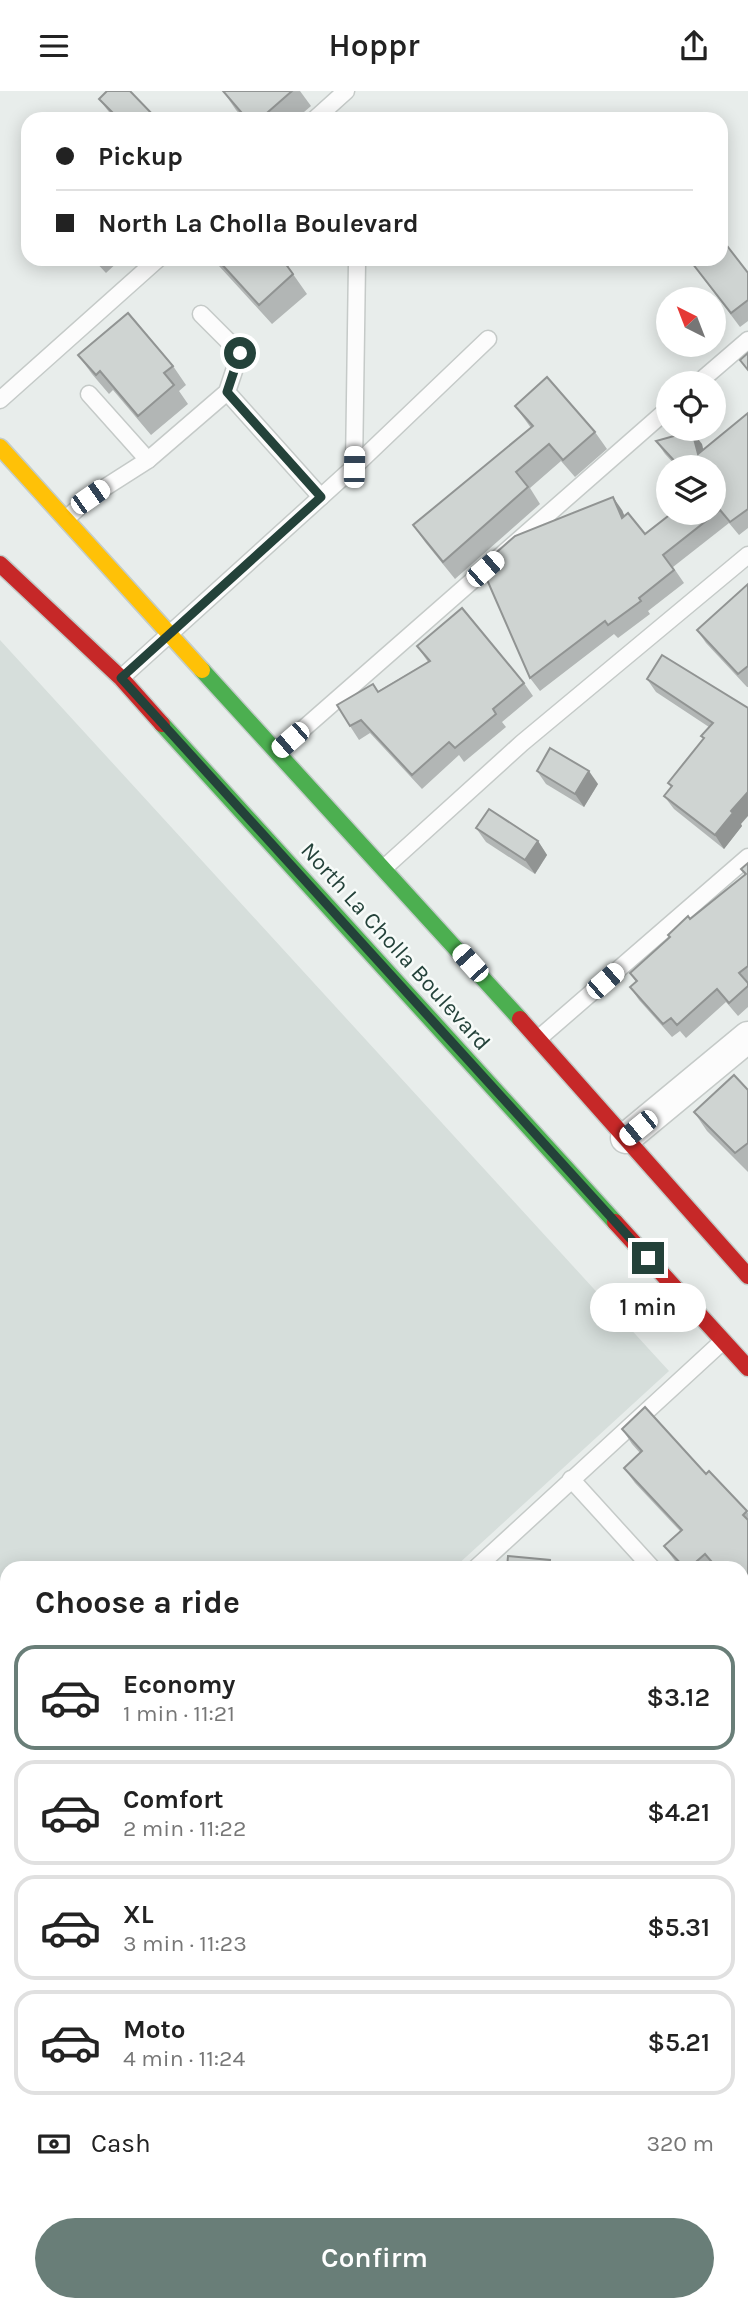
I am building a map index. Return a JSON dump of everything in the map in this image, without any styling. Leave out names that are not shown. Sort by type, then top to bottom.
[{"type":"main road","name":"North La Cholla Boulevard","points":[[0,447],[538,1039],[748,1276]]},
{"type":"main road","name":"North La Cholla Boulevard","points":[[0,564],[121,678],[748,1368]]},
{"type":"street","points":[[626,1138],[748,1037]]},
{"type":"lane","points":[[323,112],[346,91]]},
{"type":"lane","points":[[0,400],[150,266]]},
{"type":"lane","points":[[354,467],[357,266]]},
{"type":"lane","points":[[66,519],[90,497],[148,460],[227,392],[240,353],[201,314]]},
{"type":"lane","points":[[121,678],[354,467],[488,339]]},
{"type":"lane","points":[[712,371],[748,340]]},
{"type":"lane","points":[[227,392],[321,497]]},
{"type":"lane","points":[[89,394],[148,460]]},
{"type":"lane","points":[[278,751],[656,420]]},
{"type":"lane","points":[[384,869],[522,743],[748,555]]},
{"type":"lane","points":[[538,1039],[748,857]]},
{"type":"lane","points":[[483,1561],[723,1341]]},
{"type":"lane","points":[[571,1479],[646,1561]]},
{"type":"shaded area","points":[[0,640],[669,1371],[462,1561],[0,1561]]},
{"type":"building","points":[[107,91],[130,91],[150,112],[112,112],[99,99]]},
{"type":"building","points":[[223,91],[292,91],[268,112],[241,112]]},
{"type":"building","points":[[728,247],[748,273],[748,300],[731,313],[726,307],[726,287],[711,287],[694,266],[728,266]]},
{"type":"building","points":[[223,266],[287,266],[293,274],[259,305]]},
{"type":"building","points":[[128,313],[173,366],[164,373],[174,385],[138,416],[100,371],[96,375],[78,355]]},
{"type":"building","points":[[748,353],[748,370],[740,360]]},
{"type":"building","points":[[547,377],[595,432],[563,460],[549,444],[516,472],[528,487],[443,562],[413,525],[533,426],[515,406]]},
{"type":"building","points":[[748,413],[748,509],[730,522],[726,517],[726,455],[669,455],[656,441],[695,441],[698,454],[714,441],[726,441],[726,431]]},
{"type":"building","points":[[613,497],[622,518],[628,513],[645,534],[657,525],[701,525],[663,555],[674,570],[639,598],[641,601],[608,625],[605,621],[530,678],[481,566],[515,536]]},
{"type":"building","points":[[748,584],[748,666],[738,674],[697,630]]},
{"type":"building","points":[[462,608],[524,683],[493,709],[496,714],[455,748],[449,742],[412,775],[361,720],[350,726],[337,705],[373,684],[378,692],[430,661],[417,646]]},
{"type":"building","points":[[662,655],[748,708],[748,792],[715,835],[664,796],[672,786],[668,783],[713,723],[647,679]]},
{"type":"building","points":[[550,748],[589,771],[575,794],[537,771]]},
{"type":"building","points":[[489,809],[538,841],[525,860],[476,828]]},
{"type":"building","points":[[748,863],[748,966],[739,973],[748,986],[729,1003],[717,989],[677,1025],[671,1018],[663,1024],[630,987],[637,981],[630,973],[670,937],[668,935],[688,916],[690,919],[746,874],[741,869]]},
{"type":"building","points":[[734,1075],[748,1090],[748,1143],[735,1153],[694,1112]]},
{"type":"building","points":[[645,1407],[706,1474],[709,1471],[747,1511],[743,1515],[748,1520],[748,1561],[711,1561],[705,1554],[697,1561],[678,1561],[664,1546],[682,1530],[624,1468],[642,1451],[622,1429]]},
{"type":"building","points":[[508,1556],[550,1560],[550,1561],[508,1561]]},
{"type":"traffic: fast","points":[[202,670],[520,1019]]},
{"type":"traffic: fast","points":[[162,724],[615,1222]]},
{"type":"traffic: slow","points":[[0,447],[202,670]]},
{"type":"traffic: jam","points":[[0,564],[121,678],[162,724]]},
{"type":"traffic: jam","points":[[520,1019],[748,1276]]},
{"type":"traffic: jam","points":[[615,1222],[748,1368]]},
{"type":"route","points":[[240,353],[227,392],[321,497],[121,678],[648,1258]]}]
